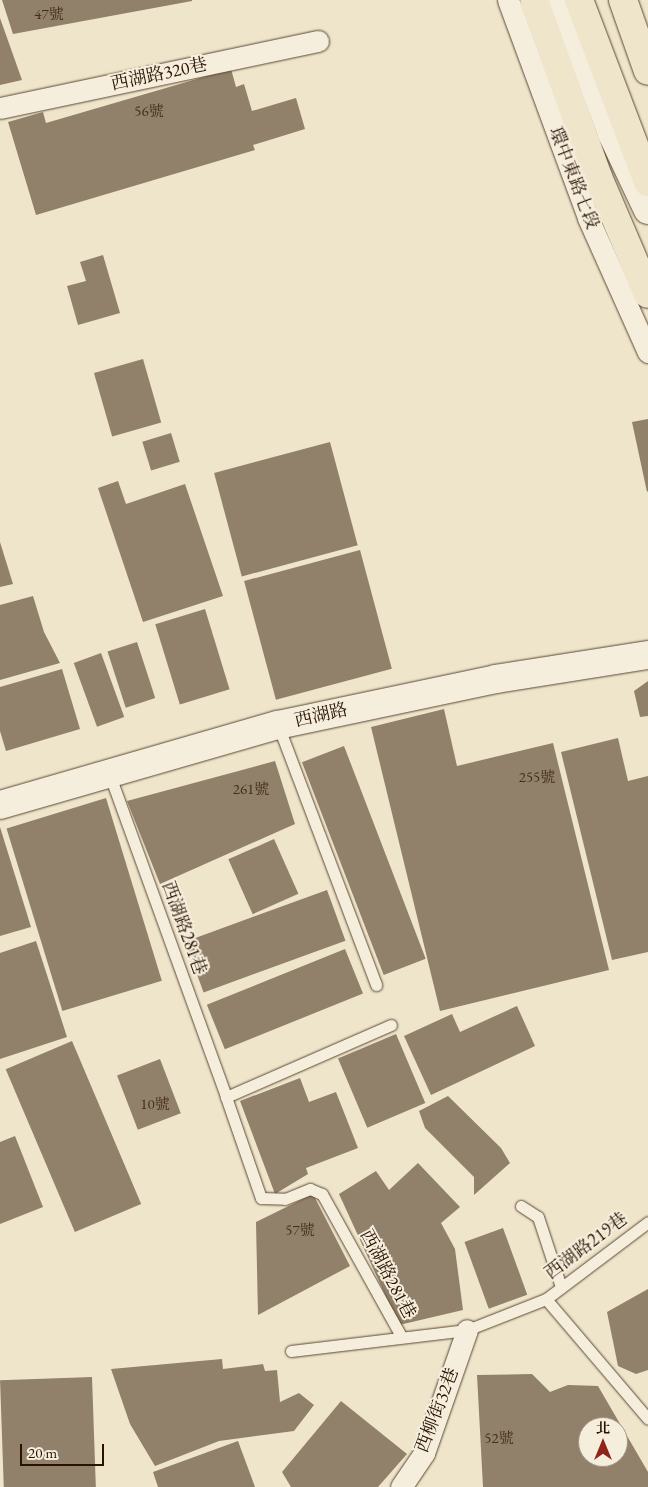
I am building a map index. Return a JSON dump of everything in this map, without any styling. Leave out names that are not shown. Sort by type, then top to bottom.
[{"type":"highway","points":[[534,0],[559,69],[648,294]]},
{"type":"highway","points":[[579,0],[648,182]]},
{"type":"highway","points":[[622,0],[648,71]]},
{"type":"street","name":"環中東路七段","points":[[508,0],[588,218],[648,352]]},
{"type":"street","points":[[562,0],[612,134],[648,210]]},
{"type":"street","points":[[637,0],[648,33]]},
{"type":"street","name":"西湖路320巷","points":[[0,108],[318,41]]},
{"type":"street","name":"西湖路","points":[[0,806],[109,771],[278,725],[496,679],[648,655]]},
{"type":"street","name":"西柳街32巷","points":[[400,1487],[424,1453],[467,1330]]},
{"type":"lane","points":[[278,725],[376,985]]},
{"type":"lane","name":"西湖路281巷","points":[[109,771],[261,1198],[285,1199],[310,1189],[322,1194],[401,1336]]},
{"type":"lane","points":[[226,1097],[391,1025]]},
{"type":"lane","points":[[521,1206],[538,1217],[561,1287]]},
{"type":"lane","name":"西湖路219巷","points":[[291,1351],[401,1336],[467,1330],[546,1299],[648,1222]]},
{"type":"lane","name":"西湖路219巷","points":[[546,1299],[648,1419]]},
{"type":"building","points":[[2,0],[192,0],[192,1],[13,34]]},
{"type":"building","points":[[0,18],[22,80],[0,85]]},
{"type":"building","points":[[231,69],[236,87],[244,84],[252,111],[296,98],[305,129],[253,145],[255,150],[36,215],[8,122],[43,112],[46,123]]},
{"type":"building","points":[[103,255],[120,313],[78,325],[67,286],[86,281],[80,262]]},
{"type":"building","points":[[143,359],[161,422],[112,437],[94,373]]},
{"type":"building","points":[[648,419],[648,491],[647,492],[632,422]]},
{"type":"building","points":[[171,433],[180,462],[151,470],[142,442]]},
{"type":"building","points":[[330,442],[358,545],[242,576],[214,473]]},
{"type":"building","points":[[118,481],[126,504],[185,484],[223,596],[143,622],[98,488]]},
{"type":"building","points":[[0,542],[13,584],[0,587]]},
{"type":"building","points":[[360,550],[392,669],[276,700],[244,581]]},
{"type":"building","points":[[33,596],[44,632],[60,663],[0,680],[0,605]]},
{"type":"building","points":[[205,609],[230,689],[180,705],[155,624]]},
{"type":"building","points":[[137,642],[155,698],[126,708],[108,652]]},
{"type":"building","points":[[101,653],[124,717],[97,727],[74,663]]},
{"type":"building","points":[[62,669],[80,729],[6,751],[0,731],[0,687]]},
{"type":"building","points":[[648,681],[648,716],[640,717],[634,691]]},
{"type":"building","points":[[444,709],[457,766],[553,743],[609,970],[440,1011],[371,727]]},
{"type":"building","points":[[618,738],[628,781],[648,776],[648,952],[612,960],[561,752]]},
{"type":"building","points":[[344,746],[426,959],[384,975],[302,762]]},
{"type":"building","points":[[275,761],[295,824],[160,884],[127,801]]},
{"type":"building","points":[[106,798],[162,981],[62,1011],[7,828]]},
{"type":"building","points":[[0,827],[31,927],[0,936]]},
{"type":"building","points":[[274,839],[298,894],[253,914],[228,859]]},
{"type":"building","points":[[327,890],[345,941],[204,992],[185,942]]},
{"type":"building","points":[[36,941],[67,1037],[0,1059],[0,953]]},
{"type":"building","points":[[345,949],[363,994],[225,1049],[207,1005]]},
{"type":"building","points":[[517,1006],[535,1046],[431,1095],[404,1036],[452,1014],[460,1032]]},
{"type":"building","points":[[396,1034],[425,1103],[367,1128],[338,1059]]},
{"type":"building","points":[[72,1041],[141,1204],[75,1232],[6,1069]]},
{"type":"building","points":[[160,1059],[181,1113],[138,1130],[117,1075]]},
{"type":"building","points":[[300,1078],[309,1102],[336,1092],[358,1148],[306,1168],[308,1174],[275,1194],[240,1101]]},
{"type":"building","points":[[448,1096],[501,1148],[510,1163],[474,1195],[474,1177],[425,1128],[419,1111]]},
{"type":"building","points":[[15,1136],[43,1207],[0,1224],[0,1142]]},
{"type":"building","points":[[418,1163],[460,1207],[441,1223],[455,1249],[463,1310],[399,1325],[339,1194],[376,1171],[389,1190]]},
{"type":"building","points":[[313,1194],[350,1266],[258,1315],[256,1222]]},
{"type":"building","points":[[503,1228],[527,1295],[489,1309],[464,1242]]},
{"type":"building","points":[[648,1289],[648,1370],[636,1374],[618,1366],[607,1312]]},
{"type":"building","points":[[222,1359],[223,1369],[263,1364],[265,1371],[277,1370],[280,1402],[299,1393],[314,1405],[294,1431],[219,1441],[155,1466],[130,1424],[111,1369]]},
{"type":"building","points":[[532,1374],[550,1392],[568,1385],[598,1386],[616,1417],[578,1417],[578,1467],[628,1467],[628,1438],[648,1472],[648,1487],[483,1487],[477,1375]]},
{"type":"building","points":[[92,1377],[96,1487],[4,1487],[0,1380]]},
{"type":"building","points":[[341,1401],[407,1454],[378,1487],[291,1487],[282,1472]]},
{"type":"building","points":[[238,1441],[255,1487],[158,1487],[153,1472]]}]
